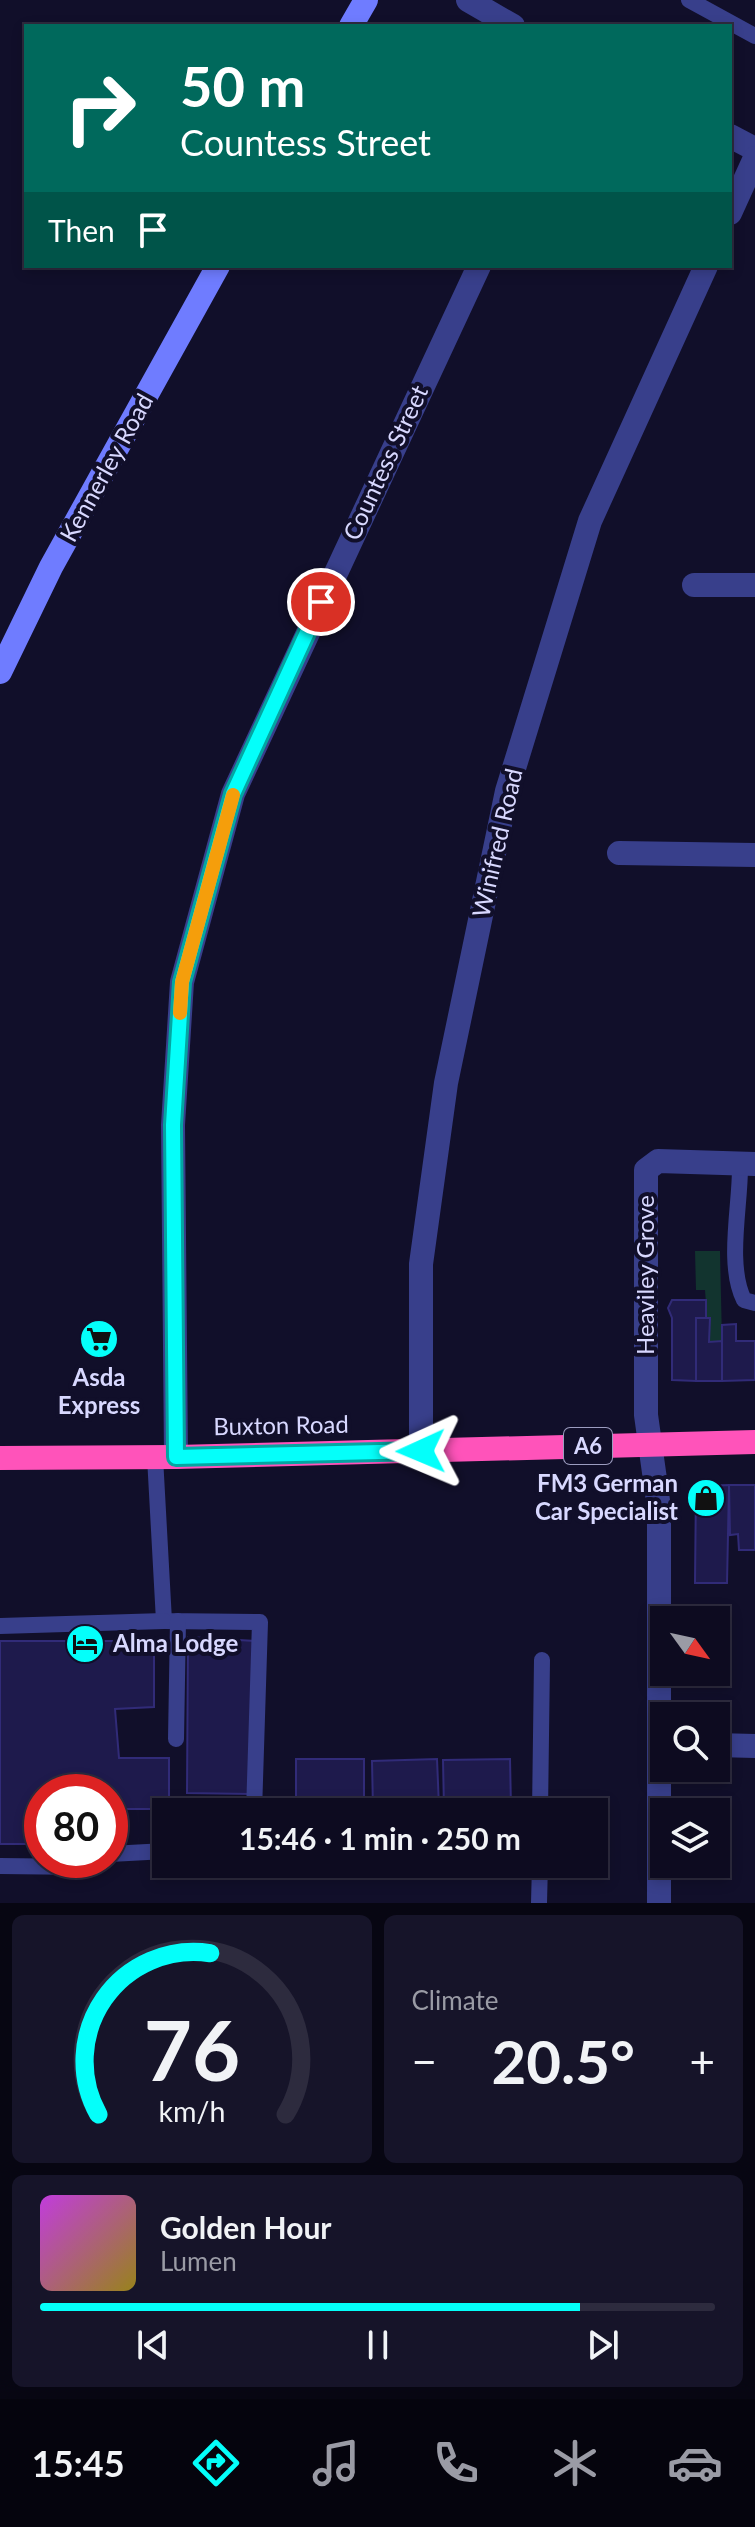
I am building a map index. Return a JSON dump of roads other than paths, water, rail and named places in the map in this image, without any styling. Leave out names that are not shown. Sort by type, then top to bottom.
[{"type":"highway","name":"Buxton Road","points":[[0,1458],[166,1457],[755,1442]]},
{"type":"street","points":[[352,24],[366,0]]},
{"type":"street","points":[[468,0],[510,24]]},
{"type":"street","points":[[732,137],[755,149]]},
{"type":"street","points":[[732,209],[755,158]]},
{"type":"street","name":"Kennerley Road","points":[[0,672],[51,567],[217,268]]},
{"type":"street","name":"Countess Street","points":[[166,1457],[173,1125],[182,982],[233,794],[478,268]]},
{"type":"street","name":"Winifred Road","points":[[421,1451],[421,1264],[446,1083],[507,791],[590,521],[705,268]]},
{"type":"street","points":[[694,585],[755,585]]},
{"type":"street","points":[[619,853],[755,855]]},
{"type":"street","name":"Heaviley Grove","points":[[650,1444],[646,1415],[646,1170],[658,1161],[748,1164]]},
{"type":"street","points":[[647,1903],[659,1903],[659,1508],[650,1444]]},
{"type":"street","points":[[730,1745],[755,1746]]},
{"type":"lane","points":[[689,0],[755,36]]},
{"type":"lane","points":[[748,1164],[736,1202],[738,1287],[744,1300],[755,1303]]},
{"type":"lane","points":[[166,1457],[176,1739]]},
{"type":"lane","points":[[0,1626],[260,1622],[254,1798]]},
{"type":"lane","points":[[540,1798],[542,1660]]},
{"type":"lane","points":[[128,1853],[152,1852]]},
{"type":"lane","points":[[0,1866],[24,1866]]},
{"type":"lane","points":[[539,1903],[540,1878]]},
{"type":"place","name":"Asda Express","points":[[99,1339]]},
{"type":"place","name":"FM3 German Car Specialist","points":[[706,1498]]},
{"type":"place","name":"Alma Lodge","points":[[85,1644]]}]
